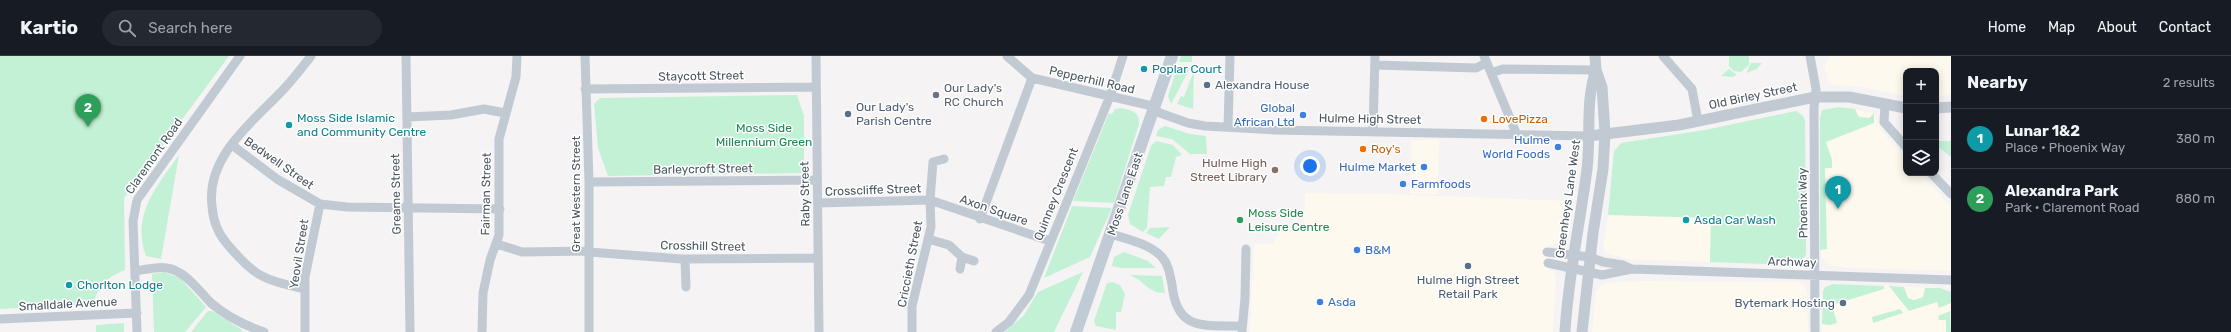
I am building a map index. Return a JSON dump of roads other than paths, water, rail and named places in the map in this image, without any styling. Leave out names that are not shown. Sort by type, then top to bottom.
[{"type":"main road","name":"Moss Lane East","points":[[1076,332],[1172,56]]},
{"type":"street","name":"Claremont Road","points":[[137,332],[133,221],[137,200],[240,56]]},
{"type":"street","points":[[304,288],[270,281],[252,271],[223,240],[216,225],[211,203],[213,178],[217,166],[252,119],[280,93],[311,56]]},
{"type":"street","name":"Greame Street","points":[[406,56],[410,332]]},
{"type":"street","name":"Fairman Street","points":[[482,332],[483,293],[490,260],[499,234],[499,139],[504,113],[516,77],[517,56]]},
{"type":"street","name":"Great Western Street","points":[[585,56],[589,182],[589,332]]},
{"type":"street","name":"Raby Street","points":[[816,56],[816,180],[819,332]]},
{"type":"street","name":"Pepperhill Road","points":[[1007,56],[1032,78],[1148,105],[1154,109]]},
{"type":"street","name":"Quinney Crescent","points":[[996,332],[1008,322],[1029,295],[1110,96],[1123,56]]},
{"type":"street","points":[[1228,127],[1230,56]]},
{"type":"street","name":"Greenheys Lane West","points":[[1582,332],[1590,257],[1603,168],[1605,133],[1602,87],[1596,70],[1595,56]]},
{"type":"street","name":"Phoenix Way","points":[[1810,56],[1816,87],[1815,332]]},
{"type":"street","points":[[1665,57],[1692,89],[1698,121]]},
{"type":"street","points":[[1373,131],[1375,61],[1476,68],[1485,59],[1518,135]]},
{"type":"street","points":[[1491,73],[1503,69],[1596,70]]},
{"type":"street","name":"Greenheys Lane West","points":[[1565,332],[1572,268],[1587,168],[1590,86],[1596,70]]},
{"type":"street","points":[[980,219],[1032,78]]},
{"type":"street","name":"Staycott Street","points":[[585,89],[816,87]]},
{"type":"street","name":"Old Birley Street","points":[[1589,136],[1660,128],[1815,97],[1849,97],[1903,107]]},
{"type":"street","points":[[1885,104],[1884,122],[1903,144]]},
{"type":"street","points":[[1939,108],[1951,107]]},
{"type":"street","points":[[407,117],[451,115],[484,109],[504,113]]},
{"type":"street","name":"Hulme High Street","points":[[1154,109],[1194,124],[1228,127],[1281,130],[1589,136]]},
{"type":"street","name":"Bedwell Street","points":[[232,146],[277,179],[320,204],[347,207],[500,209]]},
{"type":"street","name":"Criccieth Street","points":[[912,332],[912,306],[931,226],[930,200],[933,162],[944,159]]},
{"type":"street","points":[[1934,176],[1951,194]]},
{"type":"street","name":"Barleycroft Street","points":[[589,182],[816,180]]},
{"type":"street","name":"Axon Square","points":[[930,200],[980,219],[1050,241]]},
{"type":"street","name":"Crosscliffe Street","points":[[817,203],[930,200]]},
{"type":"street","name":"Yeovil Street","points":[[305,332],[304,288],[320,204]]},
{"type":"street","points":[[1111,234],[1143,245],[1162,257],[1170,274],[1175,305],[1186,320],[1206,325],[1242,329],[1245,298],[1246,248]]},
{"type":"street","points":[[928,239],[949,245],[962,257],[974,261]]},
{"type":"street","name":"Crosshill Street","points":[[496,244],[522,252],[589,251],[685,259],[818,258]]},
{"type":"street","name":"Archway","points":[[1547,252],[1590,257],[1608,263],[1623,265],[1632,269]]},
{"type":"street","points":[[960,269],[962,257]]},
{"type":"street","points":[[685,259],[686,287]]},
{"type":"street","points":[[1548,263],[1589,271]]},
{"type":"street","points":[[135,271],[162,267],[174,270],[184,276],[212,304],[231,319],[264,332]]},
{"type":"street","name":"Archway","points":[[1589,271],[1602,274],[1611,274],[1632,269],[1815,274],[1951,280]]},
{"type":"street","name":"Smalldale Avenue","points":[[0,319],[137,313]]},
{"type":"place","name":"Poplar Court","points":[[1144,69]]},
{"type":"place","name":"Alexandra House","points":[[1207,85]]},
{"type":"place","name":"Our Lady's RC Church","points":[[936,95]]},
{"type":"place","name":"Our Lady's Parish Centre","points":[[848,114]]},
{"type":"place","name":"Global African Ltd","points":[[1303,115]]},
{"type":"place","name":"LovePizza","points":[[1484,119]]},
{"type":"place","name":"Moss Side Islamic and Community Centre","points":[[289,125]]},
{"type":"place","name":"Alexandra Park","points":[[88,127]]},
{"type":"place","name":"Hulme World Foods","points":[[1558,147]]},
{"type":"place","name":"Roy's","points":[[1363,149]]},
{"type":"place","name":"Hulme Market","points":[[1424,167]]},
{"type":"place","name":"Hulme High Street Library","points":[[1275,170]]},
{"type":"place","name":"Farmfoods","points":[[1403,184]]},
{"type":"place","name":"Lunar 1&2","points":[[1838,209]]},
{"type":"place","name":"Moss Side Leisure Centre","points":[[1240,220]]},
{"type":"place","name":"Asda Car Wash","points":[[1686,220]]},
{"type":"place","name":"B&M","points":[[1357,250]]},
{"type":"place","name":"Hulme High Street Retail Park","points":[[1468,266]]},
{"type":"place","name":"Chorlton Lodge","points":[[69,285]]},
{"type":"place","name":"Asda","points":[[1320,302]]},
{"type":"place","name":"Bytemark Hosting","points":[[1843,303]]},
{"type":"park label","name":"Moss Side Millennium Green","points":[[764,135]]}]
